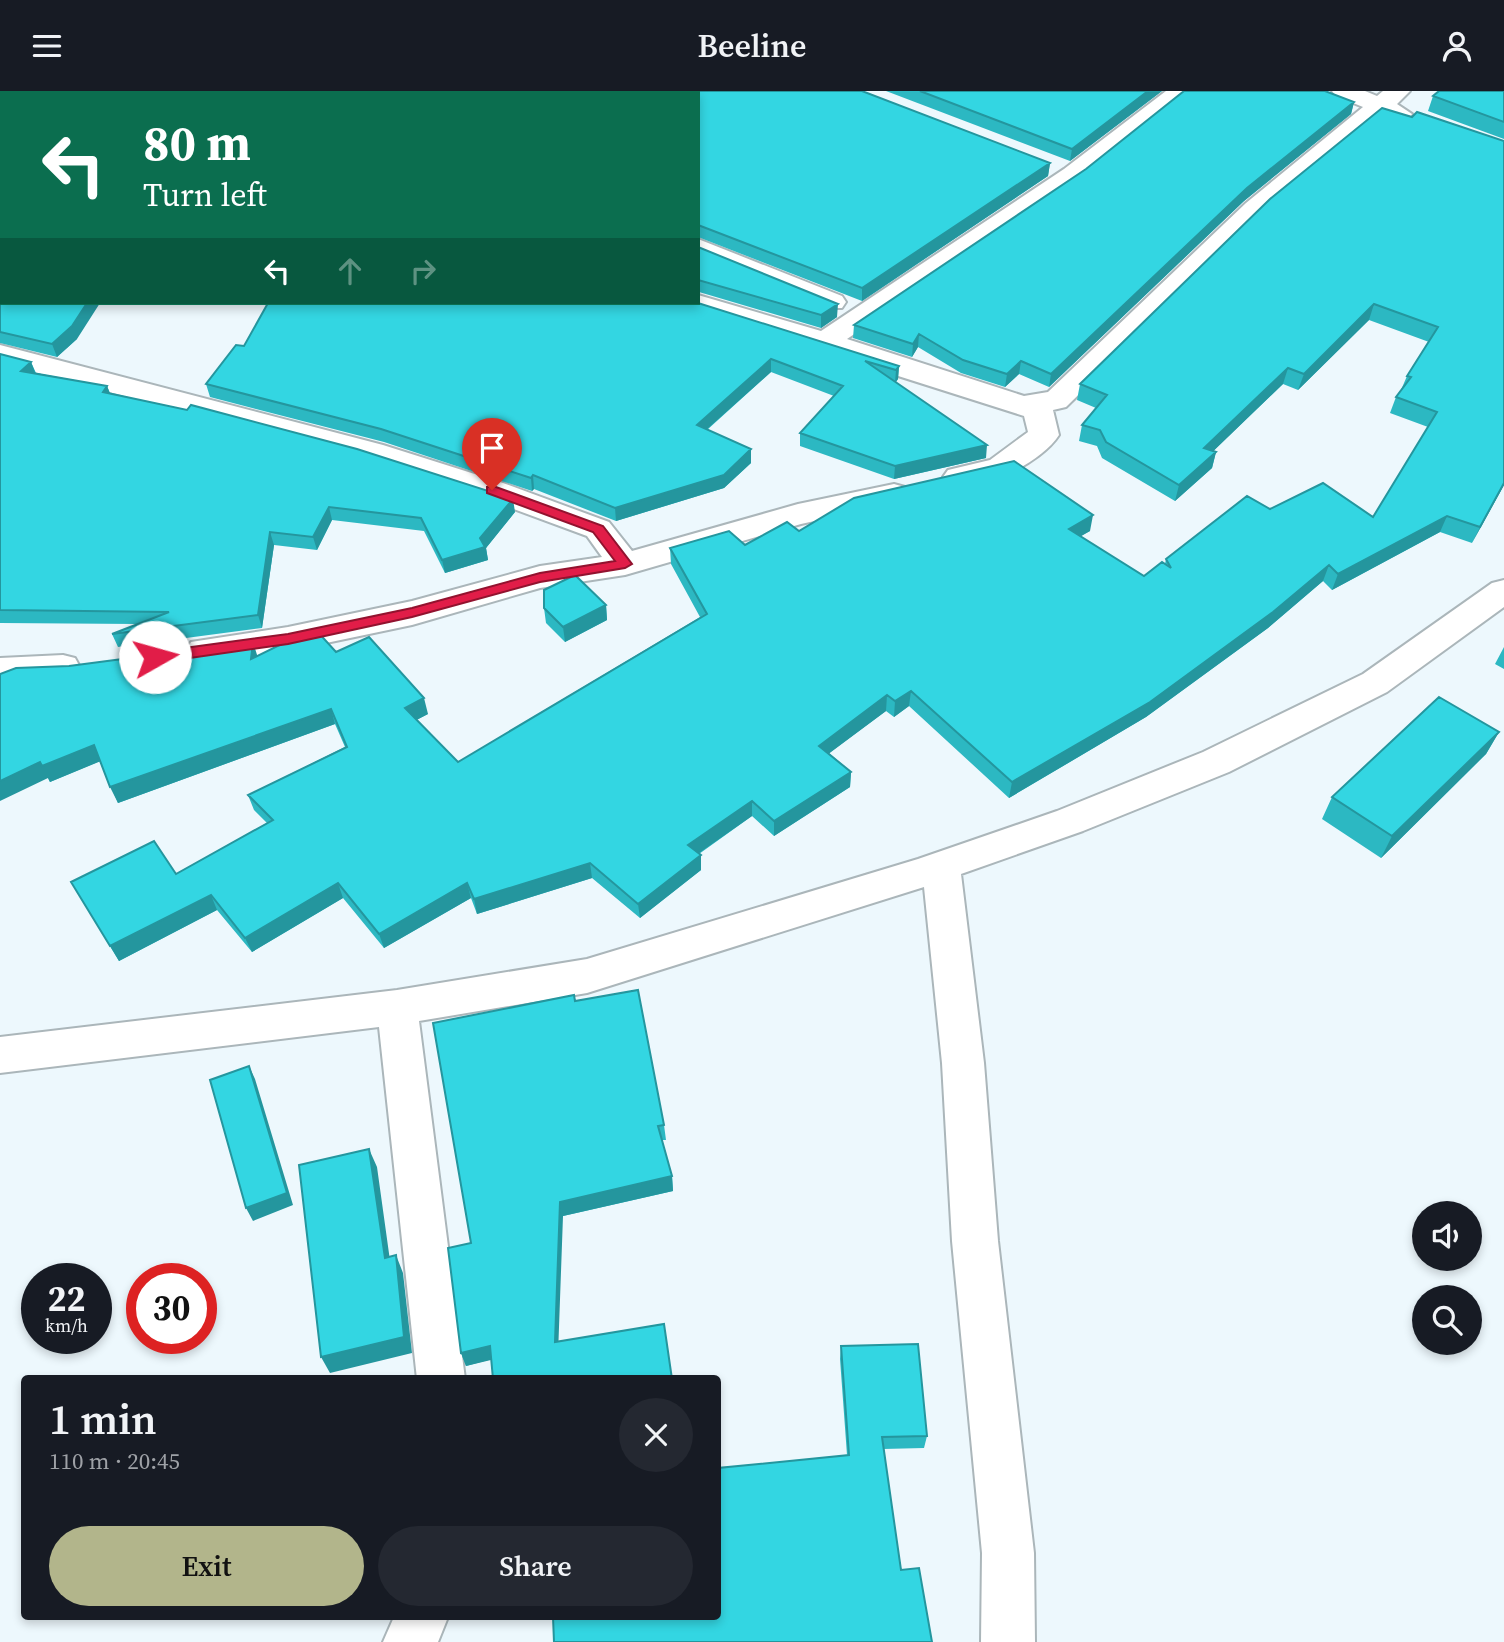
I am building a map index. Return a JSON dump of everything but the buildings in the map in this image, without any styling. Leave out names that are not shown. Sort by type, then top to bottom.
[{"type":"street","points":[[825,341],[1073,174],[1181,91]]},
{"type":"street","points":[[1344,91],[1388,98],[1428,124]]},
{"type":"street","points":[[700,304],[825,341],[1026,407],[1036,402],[1056,401],[1255,208],[1388,98]]},
{"type":"street","points":[[1048,165],[1073,174]]},
{"type":"street","points":[[700,248],[862,314]]},
{"type":"street","points":[[0,354],[372,452],[492,490],[598,529],[625,564]]},
{"type":"street","points":[[168,656],[288,639],[412,613],[540,577],[625,564],[798,514],[928,486],[1000,467],[1044,435],[1036,402]]},
{"type":"street","points":[[0,1055],[225,1030],[397,1007],[587,976],[941,866],[1070,821],[1216,762],[1375,683],[1504,591]]},
{"type":"street","points":[[0,670],[89,665]]},
{"type":"street","points":[[941,866],[963,1063],[975,1241],[1008,1553],[1008,1642]]},
{"type":"street","points":[[397,1007],[441,1375]]},
{"type":"street","points":[[410,1642],[421,1620]]},
{"type":"route","points":[[155,657],[288,639],[412,613],[540,577],[625,564],[598,529],[492,490]]}]
